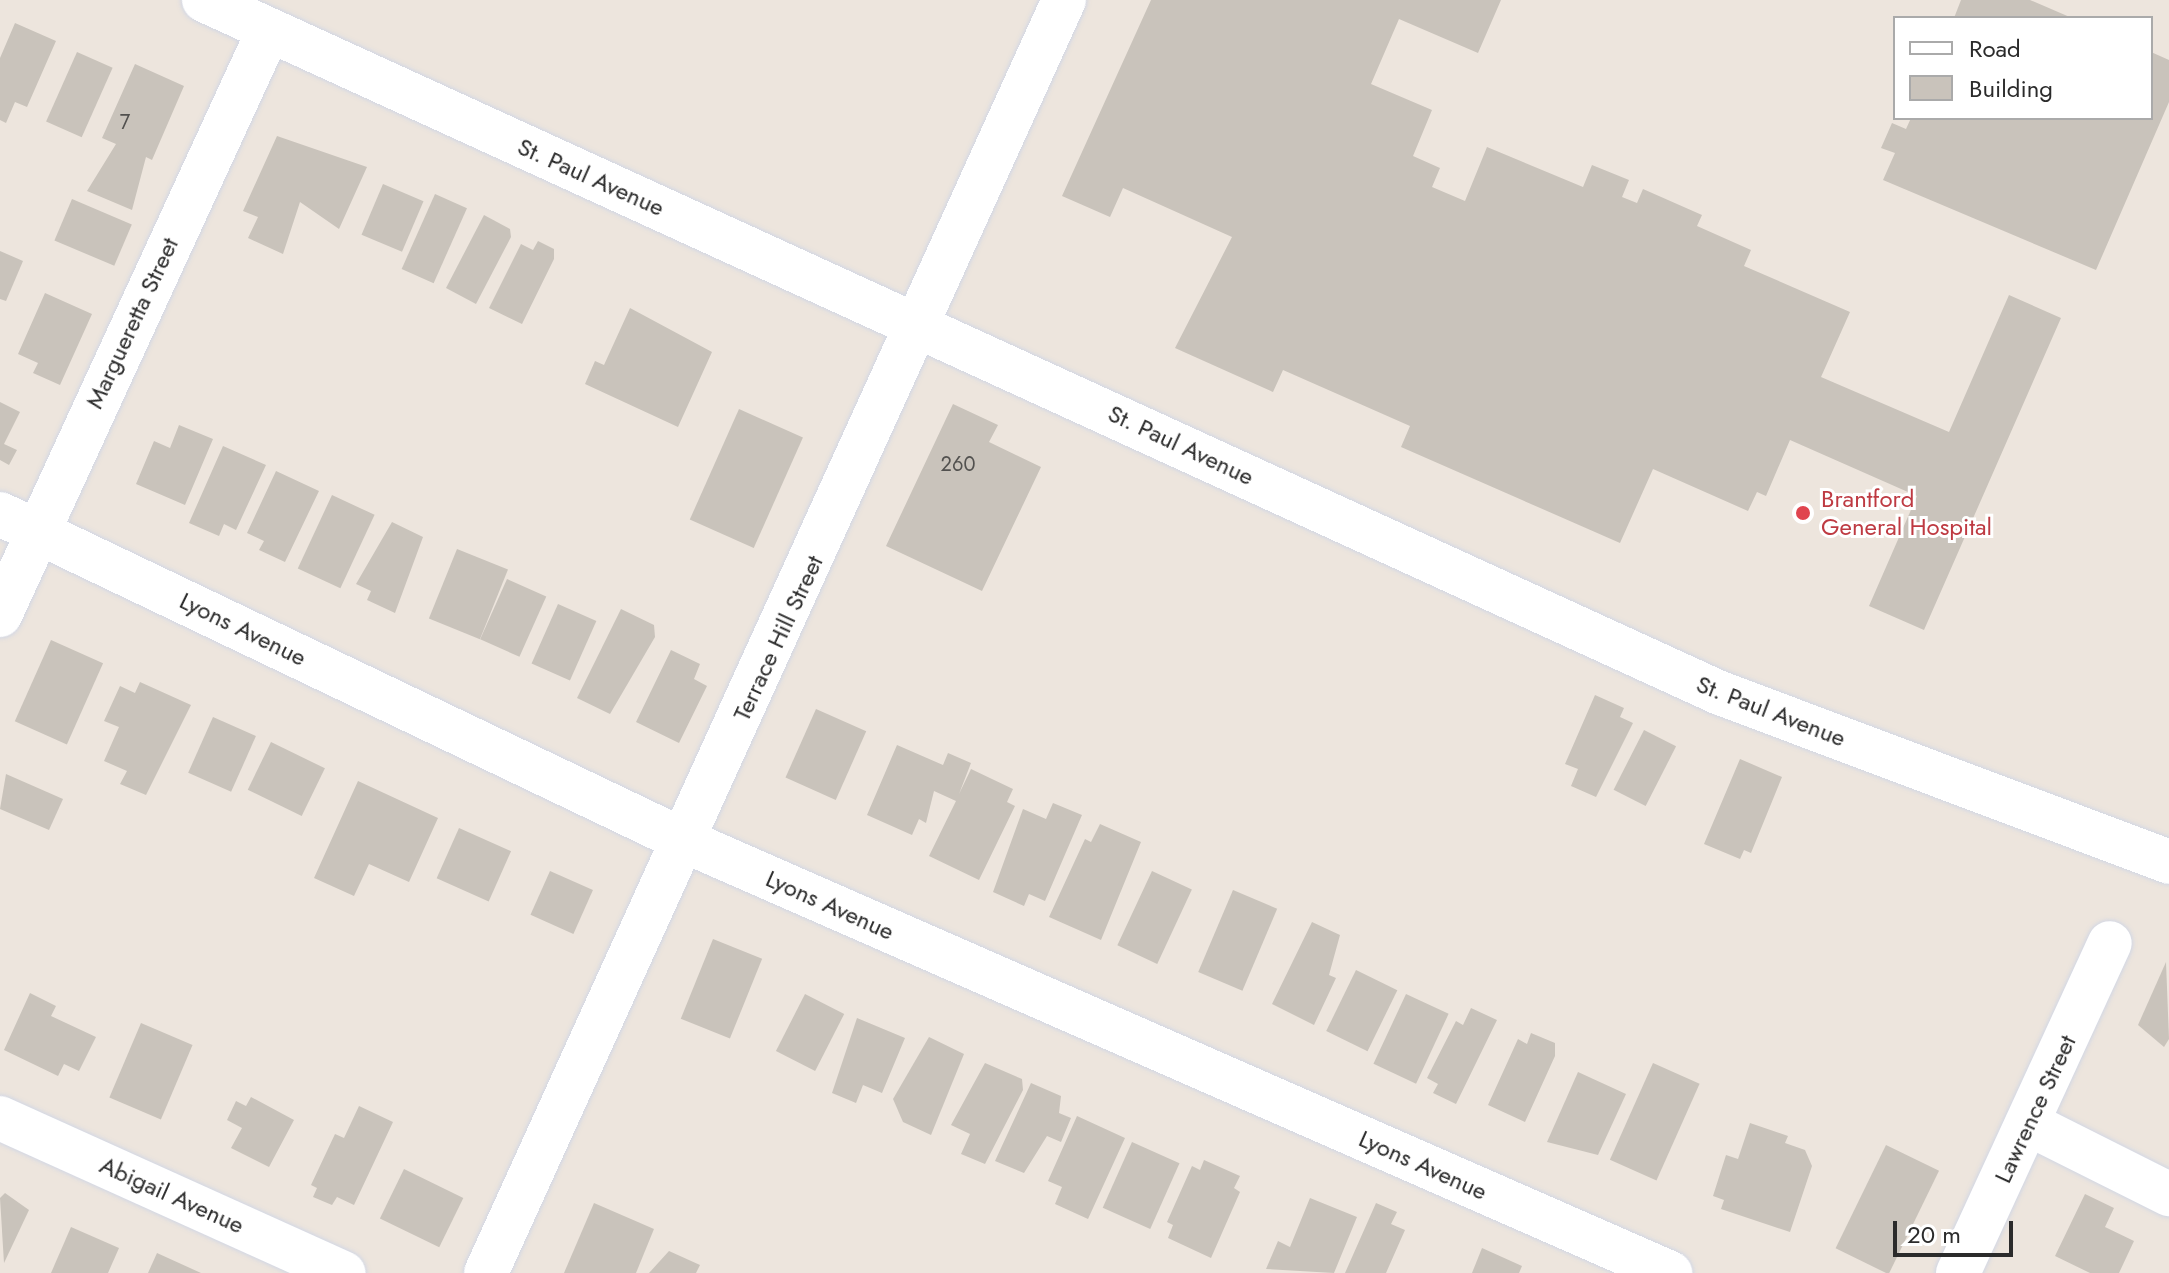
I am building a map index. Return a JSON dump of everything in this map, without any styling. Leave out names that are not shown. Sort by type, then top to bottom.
[{"type":"street","name":"St. Paul Avenue","points":[[204,0],[268,32],[922,326],[1720,693],[2169,862]]},
{"type":"street","name":"Terrace Hill Street","points":[[486,1273],[922,326],[1064,0]]},
{"type":"street","name":"Margueretta Street","points":[[0,615],[18,522],[268,32]]},
{"type":"street","name":"Lyons Avenue","points":[[18,522],[685,841],[1670,1273]]},
{"type":"street","name":"Lawrence Street","points":[[1958,1273],[2110,943]]},
{"type":"street","name":"Abigail Avenue","points":[[0,1118],[344,1273]]},
{"type":"street","points":[[2029,1124],[2169,1194]]},
{"type":"building","points":[[1151,0],[1501,0],[1478,53],[1399,19],[1371,84],[1432,110],[1413,156],[1440,168],[1432,187],[1465,201],[1487,147],[1583,187],[1592,165],[1629,180],[1622,197],[1637,203],[1643,189],[1702,215],[1697,226],[1751,250],[1744,266],[1850,312],[1821,377],[1949,432],[2009,295],[2061,318],[1924,630],[1869,606],[1917,496],[1790,440],[1766,496],[1757,492],[1748,511],[1653,469],[1620,543],[1401,447],[1410,426],[1283,370],[1273,392],[1175,348],[1232,237],[1123,188],[1110,217],[1062,196]]},
{"type":"building","points":[[1961,0],[2030,0],[2067,16],[1955,16]]},
{"type":"building","points":[[15,23],[56,41],[27,107],[15,102],[6,123],[0,120],[0,58]]},
{"type":"building","points":[[77,52],[113,68],[82,137],[46,121]]},
{"type":"building","points":[[2153,53],[2169,60],[2169,102],[2096,270],[1883,180],[1895,153],[1881,148],[1892,123],[1906,129],[1910,120],[2153,120]]},
{"type":"building","points":[[135,64],[184,86],[152,160],[146,157],[132,210],[87,191],[116,144],[102,138]]},
{"type":"building","points":[[277,136],[367,167],[339,229],[300,202],[283,254],[248,238],[258,217],[243,211]]},
{"type":"building","points":[[383,184],[424,201],[402,252],[362,235]]},
{"type":"building","points":[[435,194],[467,208],[434,283],[402,269]]},
{"type":"building","points":[[72,199],[132,224],[114,266],[54,240]]},
{"type":"building","points":[[484,215],[510,229],[511,237],[476,304],[446,288]]},
{"type":"building","points":[[538,241],[554,249],[554,259],[522,324],[489,308],[521,244],[533,250]]},
{"type":"building","points":[[0,251],[23,261],[6,301],[0,299]]},
{"type":"building","points":[[45,293],[92,314],[60,385],[33,373],[38,363],[18,354]]},
{"type":"building","points":[[630,308],[712,352],[678,427],[585,384],[595,361],[604,365]]},
{"type":"building","points":[[0,402],[20,412],[4,444],[17,450],[9,465],[0,460]]},
{"type":"building","points":[[953,404],[998,425],[989,442],[1041,467],[982,591],[886,546]]},
{"type":"building","points":[[739,409],[803,437],[754,548],[690,520]]},
{"type":"building","points":[[179,425],[213,439],[185,505],[136,484],[154,441],[170,448]]},
{"type":"building","points":[[223,446],[266,465],[236,530],[224,524],[219,536],[189,523]]},
{"type":"building","points":[[276,471],[319,491],[285,562],[259,550],[264,541],[247,533]]},
{"type":"building","points":[[332,495],[375,515],[340,588],[298,568]]},
{"type":"building","points":[[392,522],[423,537],[395,613],[367,600],[371,591],[356,584]]},
{"type":"building","points":[[457,549],[508,570],[480,639],[429,619]]},
{"type":"building","points":[[507,579],[546,596],[519,657],[480,639]]},
{"type":"building","points":[[558,604],[596,621],[570,680],[532,663]]},
{"type":"building","points":[[621,609],[654,625],[655,637],[610,714],[577,698]]},
{"type":"building","points":[[51,640],[103,663],[67,744],[15,721]]},
{"type":"building","points":[[671,650],[700,664],[694,679],[707,686],[679,743],[636,722]]},
{"type":"building","points":[[140,682],[191,705],[146,795],[120,784],[127,771],[104,761],[119,727],[104,721],[120,686],[135,693]]},
{"type":"building","points":[[1595,695],[1624,708],[1620,717],[1633,723],[1596,797],[1571,786],[1578,769],[1565,764]]},
{"type":"building","points":[[816,709],[866,731],[836,800],[785,778]]},
{"type":"building","points":[[213,717],[256,736],[231,792],[188,773]]},
{"type":"building","points":[[1644,730],[1676,746],[1646,806],[1614,790]]},
{"type":"building","points":[[271,742],[325,768],[302,816],[248,790]]},
{"type":"building","points":[[897,745],[943,765],[948,753],[971,763],[959,794],[971,769],[1013,789],[1007,802],[1015,806],[979,880],[929,856],[956,801],[934,791],[926,823],[919,819],[912,835],[867,815]]},
{"type":"building","points":[[1740,759],[1782,777],[1751,853],[1744,850],[1740,859],[1704,844]]},
{"type":"building","points":[[6,774],[63,799],[49,830],[0,809]]},
{"type":"building","points":[[358,781],[438,818],[409,882],[369,864],[354,896],[314,878]]},
{"type":"building","points":[[1053,803],[1082,815],[1045,901],[1029,894],[1024,906],[993,892],[1023,809],[1046,819]]},
{"type":"building","points":[[1100,824],[1141,842],[1101,940],[1049,917],[1085,839],[1091,842]]},
{"type":"building","points":[[459,828],[511,851],[489,901],[437,878]]},
{"type":"building","points":[[550,871],[593,890],[573,934],[530,915]]},
{"type":"building","points":[[1152,871],[1192,890],[1157,964],[1117,945]]},
{"type":"building","points":[[1233,890],[1277,909],[1242,991],[1198,972]]},
{"type":"building","points":[[1312,922],[1340,935],[1329,975],[1336,978],[1314,1025],[1272,1004]]},
{"type":"building","points":[[713,939],[762,959],[730,1039],[681,1019]]},
{"type":"building","points":[[2166,962],[2169,1039],[2164,1047],[2138,1025]]},
{"type":"building","points":[[1356,970],[1397,990],[1368,1051],[1326,1031]]},
{"type":"building","points":[[30,993],[56,1006],[51,1016],[96,1037],[79,1071],[64,1064],[58,1076],[4,1050]]},
{"type":"building","points":[[805,994],[844,1014],[815,1071],[776,1051]]},
{"type":"building","points":[[1406,994],[1449,1014],[1416,1084],[1373,1064]]},
{"type":"building","points":[[1471,1008],[1497,1020],[1456,1104],[1433,1093],[1438,1084],[1427,1078],[1456,1021],[1463,1025]]},
{"type":"building","points":[[857,1018],[905,1038],[882,1093],[863,1085],[856,1103],[832,1093]]},
{"type":"building","points":[[141,1023],[193,1045],[161,1119],[109,1098]]},
{"type":"building","points":[[1531,1033],[1555,1043],[1555,1056],[1525,1122],[1488,1105],[1518,1039],[1527,1044]]},
{"type":"building","points":[[929,1037],[964,1054],[931,1135],[903,1122],[893,1099]]},
{"type":"building","points":[[985,1063],[1022,1079],[1023,1090],[985,1164],[961,1154],[970,1134],[951,1125]]},
{"type":"building","points":[[1653,1063],[1700,1084],[1656,1181],[1610,1160]]},
{"type":"building","points":[[1578,1072],[1626,1094],[1598,1155],[1547,1142]]},
{"type":"building","points":[[1031,1083],[1061,1096],[1059,1113],[1071,1118],[1061,1142],[1047,1136],[1024,1173],[995,1161]]},
{"type":"building","points":[[251,1097],[294,1120],[269,1167],[231,1148],[242,1128],[227,1120],[236,1101],[246,1106]]},
{"type":"building","points":[[359,1106],[393,1122],[354,1205],[337,1197],[332,1205],[313,1197],[317,1188],[311,1185],[335,1134],[344,1138]]},
{"type":"building","points":[[1077,1116],[1125,1138],[1088,1219],[1055,1204],[1062,1187],[1048,1181]]},
{"type":"building","points":[[1750,1123],[1788,1136],[1785,1143],[1805,1150],[1812,1166],[1790,1232],[1721,1209],[1724,1200],[1713,1196],[1726,1155],[1738,1159]]},
{"type":"building","points":[[1132,1142],[1180,1163],[1150,1229],[1103,1208]]},
{"type":"building","points":[[1886,1145],[1939,1171],[1889,1273],[1836,1248]]},
{"type":"building","points":[[1204,1160],[1240,1176],[1234,1188],[1240,1192],[1211,1258],[1168,1238],[1173,1225],[1167,1222],[1192,1166],[1200,1170]]},
{"type":"building","points":[[404,1169],[463,1198],[439,1247],[380,1218]]},
{"type":"building","points":[[5,1193],[29,1210],[4,1263],[0,1198]]},
{"type":"building","points":[[2085,1194],[2114,1208],[2105,1227],[2134,1241],[2119,1273],[2090,1273],[2055,1256]]},
{"type":"building","points":[[1310,1198],[1357,1217],[1334,1273],[1266,1269],[1278,1241],[1290,1247]]},
{"type":"building","points":[[594,1203],[654,1229],[636,1273],[564,1273]]},
{"type":"building","points":[[1376,1203],[1397,1212],[1391,1224],[1405,1230],[1386,1273],[1345,1273]]},
{"type":"building","points":[[71,1227],[119,1248],[108,1273],[51,1273]]},
{"type":"building","points":[[1482,1248],[1522,1266],[1519,1273],[1472,1273]]},
{"type":"building","points":[[669,1251],[700,1265],[696,1273],[649,1273]]},
{"type":"building","points":[[157,1253],[201,1273],[148,1273]]},
{"type":"place","name":"Brantford General Hospital","points":[[1803,513]]}]
